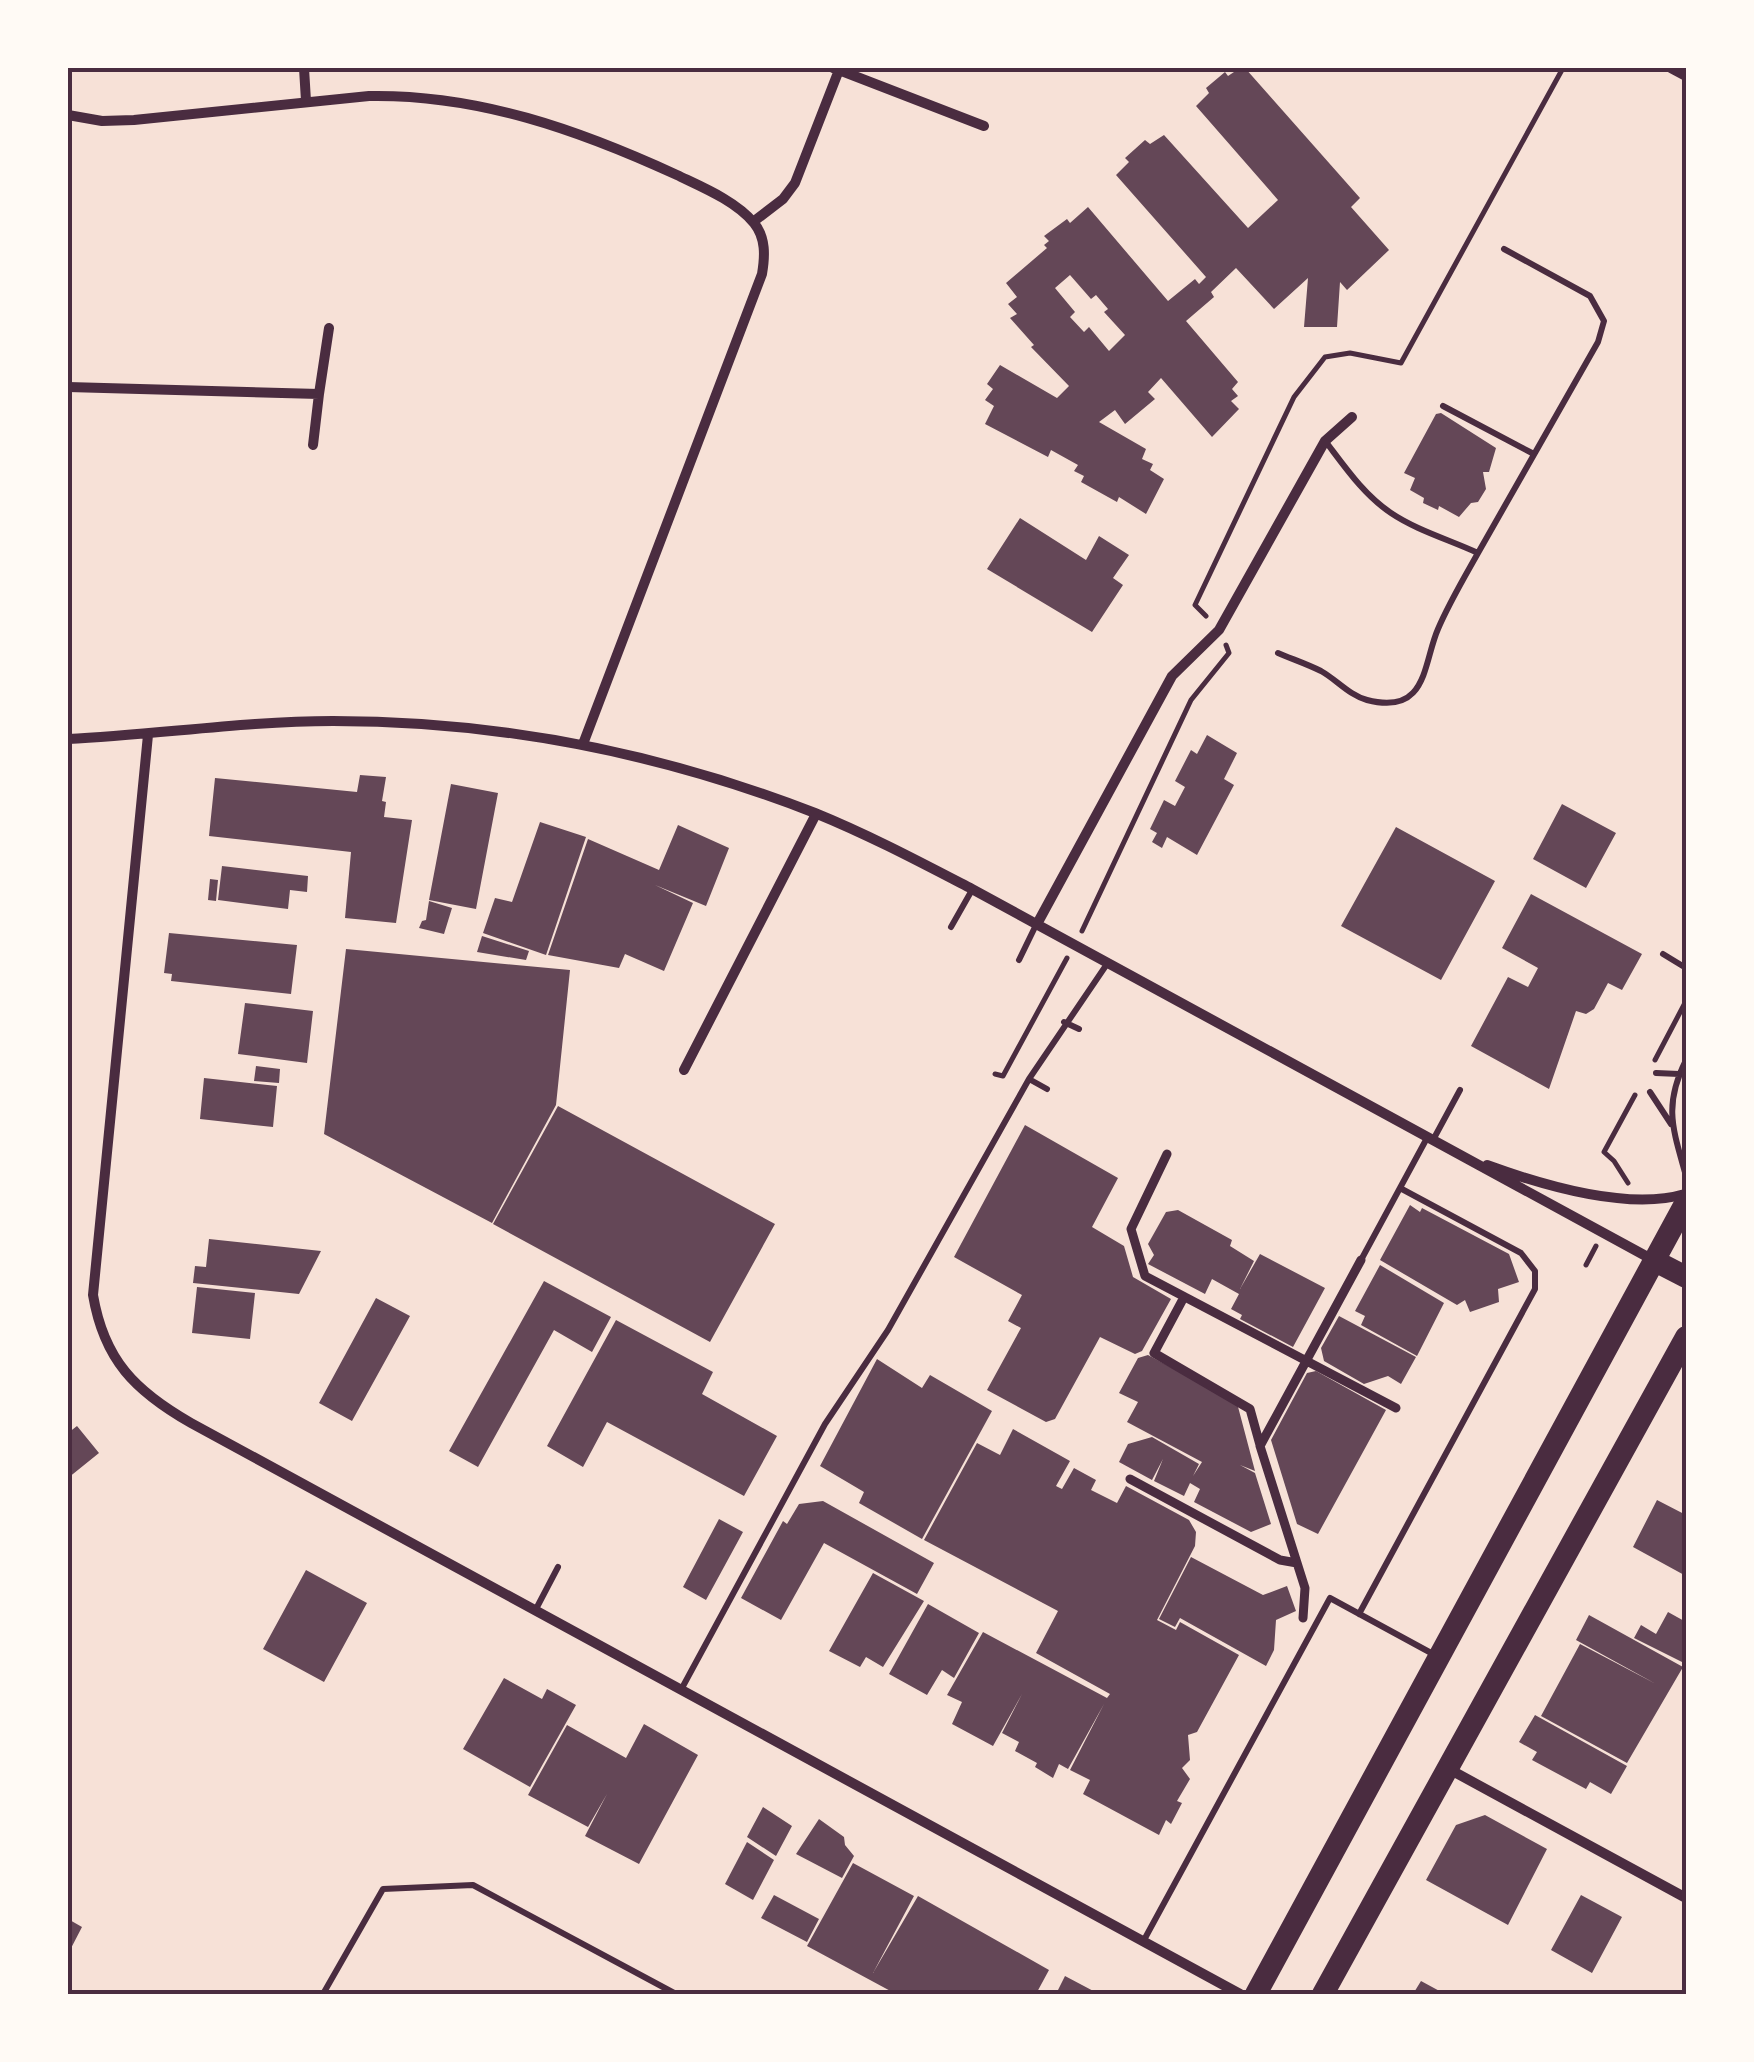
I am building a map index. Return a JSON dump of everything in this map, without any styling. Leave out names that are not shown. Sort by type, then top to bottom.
[{"type":"main road","points":[[1256,1994],[1686,1202]]},
{"type":"main road","points":[[1655,1261],[1686,1276]]},
{"type":"main road","points":[[1323,1994],[1686,1337]]},
{"type":"street","points":[[304,68],[306,100]]},
{"type":"street","points":[[1671,68],[1686,76]]},
{"type":"street","points":[[754,222],[795,184],[836,69],[984,126]]},
{"type":"street","points":[[68,115],[134,120],[306,100],[402,96],[466,102],[629,153],[694,183],[732,204],[754,222],[765,250],[762,274],[584,744]]},
{"type":"street","points":[[313,445],[329,328]]},
{"type":"street","points":[[68,386],[319,394]]},
{"type":"street","points":[[1037,924],[1159,697],[1186,659],[1220,630],[1325,441],[1352,417]]},
{"type":"street","points":[[68,739],[274,722],[442,726],[584,744],[699,773],[870,836],[972,888],[1655,1261]]},
{"type":"street","points":[[148,735],[93,1295],[97,1321],[106,1341],[134,1384],[156,1403],[1240,1994]]},
{"type":"street","points":[[684,1070],[816,814]]},
{"type":"street","points":[[1454,1152],[1526,1179],[1621,1197],[1659,1199],[1686,1194]]},
{"type":"street","points":[[1167,1154],[1130,1229],[1145,1276],[1396,1408]]},
{"type":"street","points":[[1260,1446],[1360,1260]]},
{"type":"street","points":[[1184,1297],[1154,1353],[1250,1409],[1304,1588],[1302,1618]]},
{"type":"street","points":[[1130,1479],[1280,1560],[1297,1563]]},
{"type":"street","points":[[1446,1767],[1686,1898]]},
{"type":"lane","points":[[1278,654],[1320,671],[1369,700],[1386,702],[1402,698],[1422,682],[1440,624],[1532,453],[1598,342],[1604,321],[1590,296],[1504,249]]},
{"type":"lane","points":[[1444,406],[1532,453]]},
{"type":"lane","points":[[1325,441],[1380,506],[1478,553]]},
{"type":"lane","points":[[951,927],[972,888]]},
{"type":"lane","points":[[1018,960],[1037,924]]},
{"type":"lane","points":[[1663,954],[1686,968]]},
{"type":"lane","points":[[682,1688],[825,1424],[888,1330],[1029,1079],[1107,962]]},
{"type":"lane","points":[[1064,1022],[1078,1030]]},
{"type":"lane","points":[[1686,1060],[1672,1092],[1672,1125],[1686,1176]]},
{"type":"lane","points":[[1653,1071],[1679,1074]]},
{"type":"lane","points":[[1029,1079],[1046,1089]]},
{"type":"lane","points":[[1360,1260],[1460,1090]]},
{"type":"lane","points":[[1650,1092],[1672,1125]]},
{"type":"lane","points":[[1359,1614],[1535,1290],[1534,1272],[1520,1252],[1400,1188]]},
{"type":"lane","points":[[536,1609],[558,1566]]},
{"type":"lane","points":[[1143,1941],[1330,1598],[1439,1657]]},
{"type":"lane","points":[[323,1994],[382,1889],[473,1884],[676,1994]]},
{"type":"path","points":[[1653,1071],[1686,1001]]},
{"type":"path","points":[[1621,1197],[1628,1183],[1604,1152],[1640,1087]]},
{"type":"path","points":[[1586,1265],[1602,1232]]},
{"type":"building","points":[[1245,68],[1360,198],[1351,207],[1389,250],[1347,290],[1340,282],[1337,327],[1304,327],[1308,278],[1274,309],[1236,268],[1211,292],[1214,297],[1186,321],[1238,382],[1232,389],[1238,396],[1231,401],[1239,409],[1212,437],[1161,378],[1148,392],[1155,399],[1125,424],[1115,410],[1099,422],[1146,449],[1142,459],[1153,464],[1150,470],[1164,479],[1146,514],[1119,497],[1117,502],[1081,482],[1084,476],[1074,471],[1078,465],[1051,450],[1048,457],[985,424],[994,406],[985,400],[993,389],[987,384],[1000,365],[1057,398],[1069,386],[1031,347],[1034,345],[1010,318],[1017,314],[1008,304],[1017,297],[1006,283],[1047,248],[1044,245],[1049,241],[1044,236],[1067,219],[1070,223],[1088,207],[1168,301],[1195,279],[1199,284],[1206,277],[1116,175],[1129,162],[1125,158],[1145,140],[1150,144],[1164,135],[1248,228],[1278,200],[1196,106],[1209,93],[1206,88],[1225,72],[1228,76]],"holes":[[[1070,275],[1091,299],[1096,295],[1108,309],[1104,312],[1125,335],[1109,351],[1089,327],[1084,332],[1070,317],[1075,312],[1055,288]]]},
{"type":"building","points":[[1441,413],[1496,448],[1489,472],[1483,472],[1486,489],[1478,502],[1471,503],[1459,517],[1439,506],[1438,510],[1423,503],[1424,498],[1410,490],[1415,478],[1404,473],[1436,414]]},
{"type":"building","points":[[1020,518],[1086,560],[1099,536],[1129,555],[1113,578],[1123,585],[1092,632],[987,569]]},
{"type":"building","points":[[1207,735],[1237,753],[1224,779],[1234,785],[1197,855],[1167,837],[1162,848],[1152,842],[1157,833],[1150,829],[1164,800],[1175,806],[1185,787],[1175,781],[1191,750],[1197,754]]},
{"type":"building","points":[[360,775],[386,777],[384,817],[412,820],[396,923],[345,918],[351,852],[209,836],[215,778],[357,792]]},
{"type":"building","points":[[451,784],[498,793],[476,909],[429,900]]},
{"type":"building","points":[[1562,804],[1616,833],[1586,888],[1533,859]]},
{"type":"building","points":[[540,822],[586,837],[546,955],[483,933],[495,898],[512,902]]},
{"type":"building","points":[[678,825],[729,848],[706,906],[655,885],[693,903],[664,971],[625,954],[619,968],[548,955],[588,839],[659,870]]},
{"type":"building","points":[[1396,827],[1495,881],[1441,980],[1341,926]]},
{"type":"building","points":[[222,866],[308,876],[307,892],[290,890],[288,909],[218,900]]},
{"type":"building","points":[[210,879],[218,880],[216,901],[208,900]]},
{"type":"building","points":[[1531,894],[1642,954],[1622,990],[1608,983],[1594,1009],[1586,1014],[1576,1011],[1549,1089],[1471,1046],[1508,977],[1528,987],[1538,968],[1502,948]]},
{"type":"building","points":[[429,901],[452,908],[444,934],[419,928],[426,920]]},
{"type":"building","points":[[169,933],[297,945],[291,994],[171,981],[172,974],[164,973]]},
{"type":"building","points":[[482,936],[529,951],[526,960],[477,952]]},
{"type":"building","points":[[346,949],[570,970],[556,1105],[492,1223],[324,1134]]},
{"type":"building","points":[[245,1003],[313,1011],[307,1063],[238,1054]]},
{"type":"building","points":[[256,1066],[280,1069],[279,1083],[254,1081]]},
{"type":"building","points":[[204,1078],[277,1086],[273,1127],[200,1119]]},
{"type":"building","points":[[558,1106],[775,1224],[710,1342],[493,1224]]},
{"type":"building","points":[[1025,1125],[1118,1178],[1092,1227],[1124,1246],[1133,1277],[1171,1299],[1142,1351],[1135,1354],[1100,1337],[1055,1419],[1046,1422],[987,1390],[1021,1328],[1008,1321],[1022,1295],[954,1257]]},
{"type":"building","points":[[1410,1205],[1509,1254],[1519,1282],[1498,1289],[1499,1302],[1470,1312],[1465,1300],[1457,1305],[1380,1260]]},
{"type":"building","points":[[1178,1210],[1232,1240],[1230,1246],[1254,1261],[1240,1289],[1260,1254],[1325,1288],[1293,1347],[1240,1319],[1242,1315],[1231,1309],[1239,1294],[1212,1279],[1205,1294],[1148,1264],[1154,1255],[1148,1244],[1166,1212]]},
{"type":"building","points":[[209,1239],[321,1251],[299,1294],[193,1283],[195,1266],[206,1267]]},
{"type":"building","points":[[1380,1265],[1444,1303],[1417,1356],[1361,1325],[1365,1316],[1355,1311]]},
{"type":"building","points":[[544,1281],[611,1317],[592,1352],[554,1330],[478,1467],[449,1451]]},
{"type":"building","points":[[197,1287],[255,1293],[250,1339],[192,1333]]},
{"type":"building","points":[[376,1298],[410,1316],[352,1421],[319,1403]]},
{"type":"building","points":[[1339,1316],[1416,1357],[1401,1384],[1388,1376],[1364,1384],[1324,1361],[1321,1348]]},
{"type":"building","points":[[616,1320],[713,1372],[702,1394],[777,1436],[744,1496],[607,1422],[583,1467],[547,1446]]},
{"type":"building","points":[[1148,1355],[1237,1403],[1255,1471],[1240,1465],[1255,1473],[1271,1524],[1251,1532],[1194,1502],[1200,1489],[1190,1483],[1184,1496],[1154,1481],[1163,1459],[1152,1480],[1119,1462],[1128,1444],[1152,1437],[1199,1464],[1193,1476],[1202,1462],[1127,1422],[1138,1402],[1119,1393],[1138,1358]]},
{"type":"building","points":[[877,1359],[922,1388],[930,1375],[992,1411],[922,1539],[859,1503],[864,1492],[820,1466]]},
{"type":"building","points":[[1316,1371],[1386,1410],[1318,1534],[1297,1524],[1271,1440],[1307,1373]]},
{"type":"building","points":[[77,1426],[99,1453],[68,1478],[68,1433]]},
{"type":"building","points":[[1013,1429],[1070,1461],[1056,1486],[1062,1489],[1074,1468],[1096,1480],[1091,1490],[1117,1503],[1126,1486],[1189,1520],[1196,1532],[1195,1546],[1157,1620],[1176,1630],[1180,1622],[1239,1655],[1197,1732],[1188,1735],[1190,1760],[1182,1768],[1190,1779],[1177,1801],[1182,1803],[1171,1824],[1166,1820],[1159,1835],[1083,1794],[1090,1780],[1070,1770],[1104,1704],[1068,1769],[1059,1764],[1053,1778],[1015,1751],[1019,1742],[1002,1733],[1022,1694],[993,1746],[952,1724],[962,1702],[947,1695],[983,1632],[1107,1698],[1110,1694],[1036,1653],[1058,1611],[924,1540],[977,1443],[1000,1455]]},
{"type":"building","points":[[1657,1500],[1686,1515],[1686,1576],[1633,1547]]},
{"type":"building","points":[[823,1501],[934,1563],[917,1594],[824,1543],[781,1620],[741,1598],[783,1521],[787,1524],[799,1504]]},
{"type":"building","points":[[719,1519],[743,1532],[706,1600],[683,1587]]},
{"type":"building","points":[[1191,1557],[1263,1595],[1287,1586],[1296,1611],[1276,1620],[1274,1650],[1266,1666],[1180,1618],[1175,1627],[1159,1619]]},
{"type":"building","points":[[306,1570],[367,1603],[324,1682],[263,1649]]},
{"type":"building","points":[[873,1573],[924,1601],[883,1667],[866,1657],[860,1667],[829,1651]]},
{"type":"building","points":[[928,1604],[979,1633],[954,1678],[942,1670],[927,1695],[889,1674]]},
{"type":"building","points":[[1668,1612],[1686,1622],[1686,1664],[1634,1638],[1641,1625],[1656,1634]]},
{"type":"building","points":[[1589,1615],[1683,1667],[1627,1763],[1541,1716],[1580,1644],[1656,1684],[1576,1640]]},
{"type":"building","points":[[504,1678],[542,1699],[547,1689],[576,1705],[530,1787],[463,1749]]},
{"type":"building","points":[[1535,1715],[1627,1766],[1611,1794],[1590,1782],[1586,1789],[1532,1760],[1537,1752],[1519,1742]]},
{"type":"building","points":[[644,1724],[698,1755],[639,1864],[585,1836],[607,1794],[588,1827],[528,1795],[567,1725],[626,1758]]},
{"type":"building","points":[[763,1807],[792,1826],[776,1856],[747,1837]]},
{"type":"building","points":[[1485,1815],[1547,1849],[1508,1925],[1426,1880],[1456,1825]]},
{"type":"building","points":[[819,1819],[844,1837],[854,1856],[842,1878],[796,1854]]},
{"type":"building","points":[[747,1842],[774,1860],[753,1900],[725,1884]]},
{"type":"building","points":[[853,1863],[914,1896],[873,1973],[918,1896],[1049,1970],[1036,1994],[896,1994],[807,1946]]},
{"type":"building","points":[[774,1895],[819,1919],[807,1942],[761,1918]]},
{"type":"building","points":[[1581,1895],[1622,1917],[1592,1973],[1551,1950]]},
{"type":"building","points":[[68,1919],[82,1927],[68,1954]]},
{"type":"building","points":[[1065,1976],[1099,1994],[1056,1994]]},
{"type":"building","points":[[1421,1981],[1445,1994],[1413,1994]]}]
